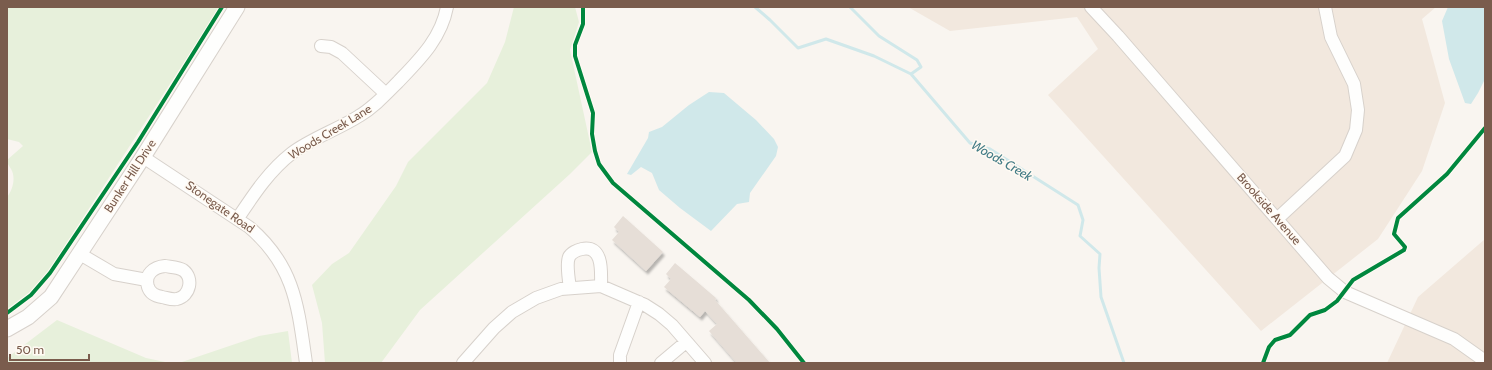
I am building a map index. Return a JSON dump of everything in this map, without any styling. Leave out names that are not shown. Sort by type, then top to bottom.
[{"type":"street","name":"Bunker Hill Drive","points":[[7,329],[28,317],[50,297],[143,157],[237,7]]},
{"type":"street","name":"Woods Creek Lane","points":[[238,218],[264,180],[293,152],[359,117],[372,108],[386,94],[429,48],[440,28],[447,7]]},
{"type":"street","name":"Brookside Avenue","points":[[1091,7],[1118,36],[1328,278],[1345,292],[1454,339],[1485,361]]},
{"type":"street","points":[[1277,219],[1345,156],[1356,130],[1358,110],[1354,84],[1331,37],[1325,7]]},
{"type":"street","points":[[321,46],[331,47],[342,53],[386,94]]},
{"type":"street","name":"Stonegate Road","points":[[143,157],[238,218],[258,234],[277,257],[285,270],[298,308],[306,363]]},
{"type":"street","points":[[570,288],[569,257],[575,252],[583,249],[590,249],[600,260],[601,286]]},
{"type":"street","points":[[80,254],[114,274],[147,280]]},
{"type":"street","points":[[463,363],[494,328],[512,312],[536,298],[561,289],[601,286],[639,302],[659,314],[672,326],[705,363]]},
{"type":"street","points":[[620,363],[620,355],[639,302]]},
{"type":"street","points":[[661,363],[686,342]]},
{"type":"shaded area","points":[[908,7],[1436,7],[1422,19],[1445,103],[1422,171],[1378,239],[1261,331],[1048,95],[1098,49],[1077,17],[950,31]]},
{"type":"shaded area","points":[[1485,239],[1485,363],[1387,363],[1418,297]]},
{"type":"green space","points":[[7,7],[220,7],[49,270],[30,292],[7,310],[7,197],[14,180],[13,172],[7,160],[23,146],[19,142],[7,139]]},
{"type":"green space","points":[[514,7],[575,7],[579,22],[570,50],[592,152],[570,174],[420,310],[381,363],[325,363],[322,323],[312,285],[332,264],[349,253],[396,186],[408,162],[487,83],[505,42]]},
{"type":"green space","points":[[57,320],[146,358],[170,363],[7,363],[7,358]]},
{"type":"green space","points":[[288,331],[292,363],[179,363],[259,336]]},
{"type":"water","points":[[1448,7],[1485,7],[1485,79],[1471,104],[1465,103],[1449,59],[1442,21]]},
{"type":"water","points":[[709,92],[724,93],[756,120],[774,139],[778,147],[776,156],[750,193],[749,202],[737,204],[711,231],[659,190],[652,173],[641,167],[631,175],[627,174],[648,138],[649,132],[662,127],[689,105]]},
{"type":"building","points":[[623,216],[663,252],[646,271],[612,240],[619,232],[614,227]]},
{"type":"building","points":[[675,263],[716,298],[715,300],[770,363],[737,363],[709,331],[717,324],[705,311],[700,317],[664,287],[671,279],[666,274]]},
{"type":"waterway","name":"Woods Creek","points":[[755,7],[798,48],[826,39],[874,56],[911,74],[970,143],[990,149],[1078,205],[1083,220],[1080,236],[1100,254],[1099,268],[1101,297],[1124,363]]},
{"type":"waterway","points":[[850,7],[879,36],[917,60],[921,67],[911,74]]},
{"type":"cycle path","points":[[7,313],[31,295],[50,273],[138,142],[222,7]]},
{"type":"cycle path","points":[[583,7],[583,24],[575,45],[575,56],[593,113],[592,134],[599,164],[613,183],[749,300],[777,329],[804,363]]},
{"type":"cycle path","points":[[1263,363],[1269,347],[1275,340],[1290,335],[1310,315],[1325,310],[1337,301],[1353,280],[1404,250],[1405,247],[1394,234],[1398,218],[1447,174],[1485,128]]}]
